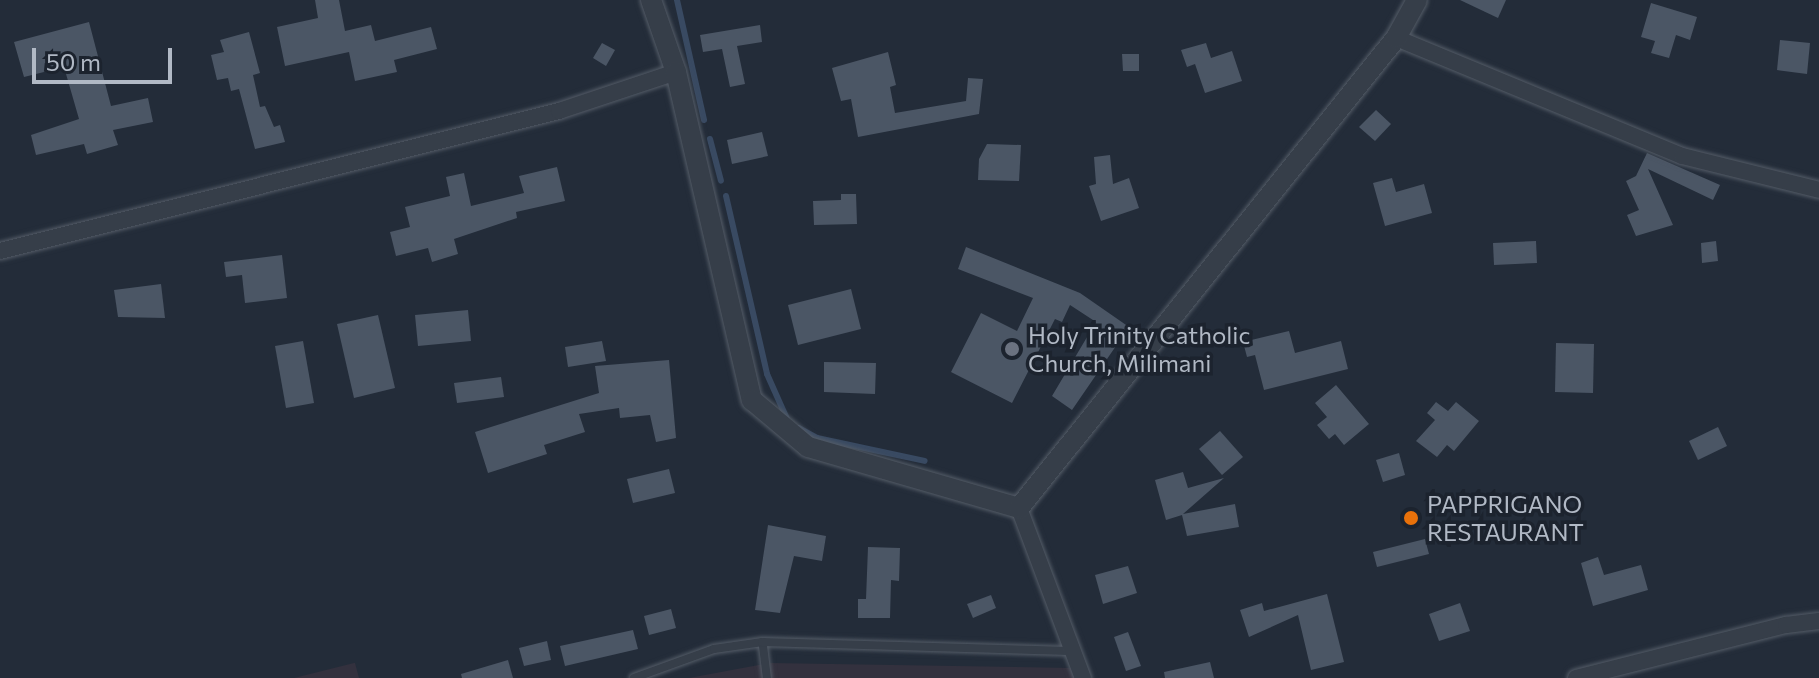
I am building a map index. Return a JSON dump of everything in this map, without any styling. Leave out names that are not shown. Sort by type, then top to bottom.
[{"type":"street","points":[[651,0],[676,72],[752,400],[808,447],[1019,508]]},
{"type":"street","points":[[1019,508],[1396,38],[1417,0]]},
{"type":"street","points":[[1396,38],[1682,156],[1819,190]]},
{"type":"street","points":[[0,251],[559,111],[676,72]]},
{"type":"street","points":[[1019,508],[1069,651],[1083,678]]},
{"type":"street","points":[[1576,678],[1819,621]]},
{"type":"lane","points":[[634,678],[714,649],[762,642],[767,678]]},
{"type":"lane","points":[[763,646],[1069,651]]},
{"type":"shaded area","points":[[354,663],[359,678],[294,678]]},
{"type":"shaded area","points":[[770,663],[1073,668],[1076,678],[689,678]]},
{"type":"building","points":[[315,0],[339,0],[345,31],[371,25],[375,41],[431,27],[437,49],[394,60],[397,72],[355,81],[349,52],[285,66],[277,27],[318,18]]},
{"type":"building","points":[[1460,0],[1506,0],[1498,18]]},
{"type":"building","points":[[1651,3],[1697,17],[1690,40],[1676,35],[1669,58],[1651,53],[1655,41],[1641,37]]},
{"type":"building","points":[[89,22],[111,106],[148,98],[153,122],[113,130],[118,145],[87,154],[84,144],[36,155],[31,135],[79,119],[64,67],[24,77],[14,42]]},
{"type":"building","points":[[760,25],[762,42],[737,46],[745,84],[730,87],[722,49],[703,52],[700,35]]},
{"type":"building","points":[[249,32],[260,73],[253,75],[260,107],[265,106],[274,127],[280,125],[285,142],[255,149],[239,89],[231,91],[228,78],[217,80],[211,55],[224,52],[220,40]]},
{"type":"building","points":[[1780,40],[1810,43],[1807,74],[1777,70]]},
{"type":"building","points":[[602,43],[615,50],[606,66],[593,58]]},
{"type":"building","points":[[1206,43],[1211,58],[1232,51],[1242,81],[1205,93],[1195,64],[1187,67],[1181,50]]},
{"type":"building","points":[[888,52],[896,85],[890,87],[895,113],[966,101],[968,78],[983,79],[979,114],[858,137],[851,99],[841,101],[832,68]]},
{"type":"building","points":[[1122,54],[1139,54],[1139,71],[1123,71]]},
{"type":"building","points":[[1376,110],[1391,124],[1375,141],[1359,127]]},
{"type":"building","points":[[762,132],[768,156],[732,164],[727,140]]},
{"type":"building","points":[[987,144],[1021,145],[1019,181],[978,180],[979,159]]},
{"type":"building","points":[[1647,153],[1720,185],[1713,200],[1648,169],[1673,225],[1636,236],[1627,215],[1639,210],[1626,181],[1636,176]]},
{"type":"building","points":[[1110,155],[1113,184],[1129,178],[1139,208],[1101,221],[1089,186],[1096,184],[1094,157]]},
{"type":"building","points":[[557,167],[565,201],[516,212],[517,218],[454,239],[458,254],[432,262],[428,248],[396,256],[390,232],[410,227],[405,207],[450,196],[446,177],[464,173],[471,206],[524,193],[519,176]]},
{"type":"building","points":[[1392,178],[1396,192],[1424,184],[1432,213],[1385,226],[1373,183]]},
{"type":"building","points":[[841,194],[856,194],[857,224],[814,225],[813,201],[841,200]]},
{"type":"building","points":[[1536,241],[1537,263],[1494,265],[1493,243]]},
{"type":"building","points":[[1716,241],[1718,261],[1702,263],[1701,243]]},
{"type":"building","points":[[966,247],[1080,293],[1129,327],[1072,410],[1052,396],[1096,322],[1070,305],[1062,322],[1055,319],[1012,403],[951,372],[981,313],[1017,331],[1033,298],[958,269]]},
{"type":"building","points":[[282,255],[287,298],[245,303],[242,275],[226,277],[224,262]]},
{"type":"building","points":[[161,284],[165,318],[118,317],[114,290]]},
{"type":"building","points":[[851,289],[861,329],[798,345],[788,305]]},
{"type":"building","points":[[468,310],[471,341],[418,346],[415,315]]},
{"type":"building","points":[[378,315],[395,388],[354,398],[337,324]]},
{"type":"building","points":[[1289,331],[1295,353],[1341,341],[1348,369],[1264,390],[1255,355],[1247,357],[1243,342]]},
{"type":"building","points":[[303,341],[314,403],[286,408],[275,346]]},
{"type":"building","points":[[602,341],[606,361],[568,367],[565,347]]},
{"type":"building","points":[[1556,343],[1594,344],[1593,393],[1555,392]]},
{"type":"building","points":[[669,360],[676,438],[656,442],[650,415],[620,418],[619,408],[579,414],[585,432],[544,445],[547,454],[488,473],[475,432],[599,393],[595,366]]},
{"type":"building","points":[[824,362],[876,363],[875,394],[824,392]]},
{"type":"building","points":[[501,377],[504,397],[457,403],[454,383]]},
{"type":"building","points":[[1336,385],[1369,424],[1344,445],[1335,434],[1329,439],[1317,425],[1327,417],[1315,403]]},
{"type":"building","points":[[1436,402],[1448,411],[1456,402],[1479,421],[1454,451],[1447,445],[1437,457],[1416,441],[1435,420],[1427,413]]},
{"type":"building","points":[[1718,427],[1727,446],[1698,460],[1689,441]]},
{"type":"building","points":[[1220,431],[1243,457],[1222,475],[1199,449]]},
{"type":"building","points":[[1399,453],[1405,475],[1383,482],[1376,460]]},
{"type":"building","points":[[669,469],[675,493],[633,503],[627,479]]},
{"type":"building","points":[[1183,472],[1188,488],[1224,478],[1183,514],[1235,504],[1239,527],[1187,536],[1182,515],[1166,520],[1155,480]]},
{"type":"building","points":[[768,525],[826,536],[822,561],[794,556],[780,613],[755,610]]},
{"type":"building","points":[[1425,539],[1429,554],[1377,567],[1373,552]]},
{"type":"building","points":[[868,547],[900,548],[899,581],[891,580],[890,618],[858,618],[858,599],[866,599]]},
{"type":"building","points":[[1598,557],[1604,575],[1641,565],[1648,590],[1593,606],[1581,563]]},
{"type":"building","points":[[1128,566],[1137,593],[1103,604],[1095,575]]},
{"type":"building","points":[[1327,594],[1344,662],[1311,670],[1298,615],[1249,637],[1240,610],[1262,603],[1264,611]]},
{"type":"building","points":[[991,595],[996,608],[973,618],[967,604]]},
{"type":"building","points":[[1460,603],[1470,631],[1439,641],[1429,614]]},
{"type":"building","points":[[671,609],[676,628],[649,635],[644,616]]},
{"type":"building","points":[[633,630],[638,649],[565,666],[560,646]]},
{"type":"building","points":[[1128,632],[1141,666],[1126,671],[1114,637]]},
{"type":"building","points":[[547,641],[551,660],[524,666],[519,648]]},
{"type":"building","points":[[508,660],[513,678],[462,678],[461,674]]},
{"type":"building","points":[[1210,662],[1214,678],[1165,678],[1164,672]]},
{"type":"waterway","points":[[677,0],[704,120]]},
{"type":"waterway","points":[[710,139],[721,181]]},
{"type":"waterway","points":[[726,196],[767,374],[787,419]]},
{"type":"waterway","points":[[799,428],[817,438],[925,461]]},
{"type":"place","name":"Holy Trinity Catholic Church, Milimani","points":[[1012,349]]},
{"type":"place","name":"PAPPRIGANO RESTAURANT","points":[[1411,518]]}]
